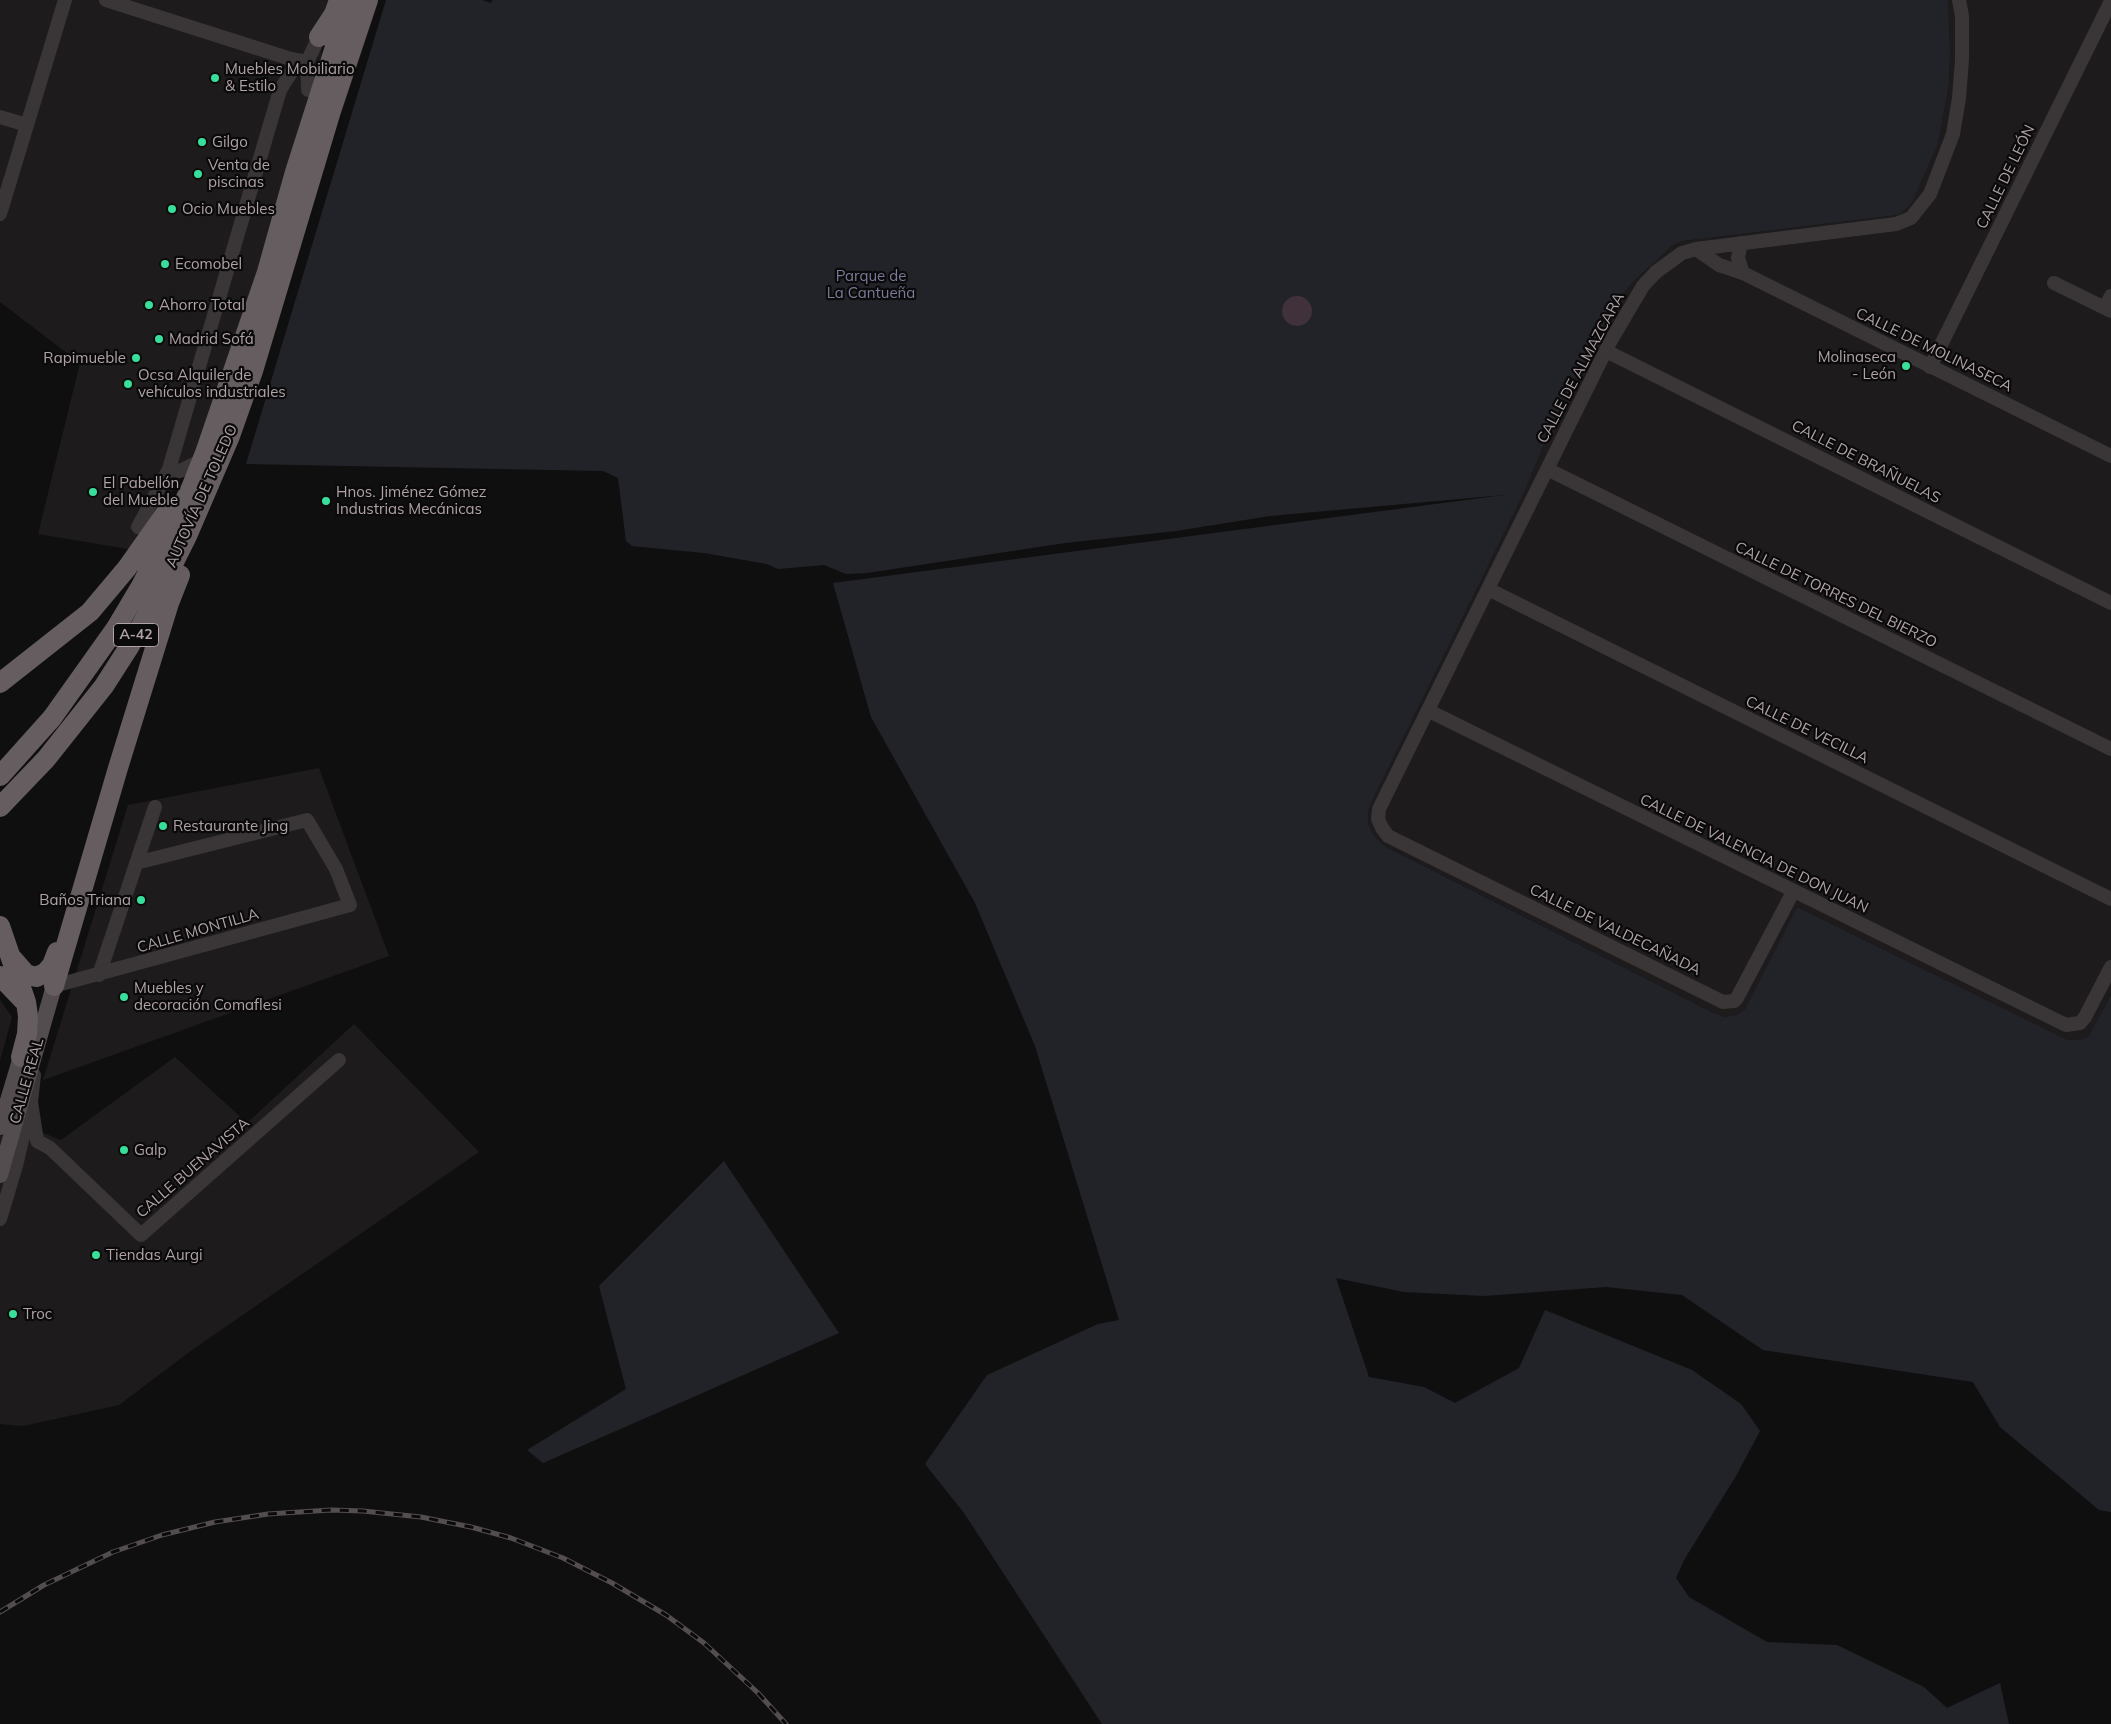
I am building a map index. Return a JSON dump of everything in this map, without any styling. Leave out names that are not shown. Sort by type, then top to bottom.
[{"type":"highway","points":[[319,37],[334,14],[339,0]]},
{"type":"highway","name":"AUTOVÍA DE TOLEDO","points":[[0,776],[52,718],[116,628],[174,523],[191,488],[267,272],[295,172],[350,0]]},
{"type":"highway","name":"AUTOVÍA DE TOLEDO","points":[[0,806],[46,759],[104,686],[129,647],[187,536],[230,436],[253,371],[336,95],[368,0]]},
{"type":"highway","points":[[336,95],[354,68],[378,0]]},
{"type":"highway","points":[[295,172],[308,90]]},
{"type":"highway","points":[[54,986],[91,856],[170,603],[198,530],[230,436]]},
{"type":"highway","points":[[0,683],[90,612],[103,598],[128,568],[200,459]]},
{"type":"highway","points":[[12,958],[26,974],[36,977],[45,973],[52,965],[72,901],[91,856]]},
{"type":"highway","points":[[0,926],[26,1002],[28,1016],[27,1034],[21,1058]]},
{"type":"highway","points":[[0,976],[26,1002]]},
{"type":"main road","name":"CALLE REAL","points":[[0,1176],[54,986]]},
{"type":"main road","name":"CALLE REAL","points":[[0,1127],[21,1058]]},
{"type":"street","points":[[0,214],[65,0]]},
{"type":"street","points":[[106,0],[302,61]]},
{"type":"street","name":"CALLE DE ALMAZCARA","points":[[1378,818],[1379,809],[1606,351],[1643,286],[1656,272],[1682,253],[1696,249],[1896,224],[1911,218],[1930,194],[1953,134],[1957,116],[1962,60],[1962,16],[1959,0]]},
{"type":"street","name":"CALLE DE LEÓN","points":[[1930,367],[2111,1]]},
{"type":"street","points":[[138,527],[169,469],[280,90],[294,68],[302,61],[319,37]]},
{"type":"street","points":[[302,61],[308,90]]},
{"type":"street","points":[[0,117],[28,125]]},
{"type":"street","points":[[1741,243],[1738,258],[1743,274]]},
{"type":"street","name":"CALLE DE MOLINASECA","points":[[1696,249],[1719,265],[1743,274],[2111,456]]},
{"type":"street","points":[[2054,283],[2109,305]]},
{"type":"street","name":"CALLE DE BRAÑUELAS","points":[[1606,351],[2111,603]]},
{"type":"street","points":[[169,469],[180,471],[200,459]]},
{"type":"street","name":"CALLE DE TORRES DEL BIERZO","points":[[1547,470],[2111,749]]},
{"type":"street","name":"CALLE DE VECILLA","points":[[1488,589],[2111,899]]},
{"type":"street","name":"CALLE DE VALENCIA DE DON JUAN","points":[[1429,711],[2066,1025],[2080,1023],[2085,1017],[2111,967]]},
{"type":"street","points":[[99,975],[155,807]]},
{"type":"street","name":"CALLE DE VALDECAÑADA","points":[[1378,818],[1388,836],[1722,1002],[1734,1001],[1738,998],[1793,892]]},
{"type":"street","name":"CALLE MONTILLA","points":[[54,986],[350,905],[336,869],[307,820],[136,863]]},
{"type":"street","name":"CALLE BUENAVISTA","points":[[38,1046],[31,1102],[37,1141],[50,1148],[141,1235],[339,1060]]},
{"type":"street","points":[[0,1219],[16,1166],[31,1102]]},
{"type":"street","points":[[16,1166],[28,1151],[50,1148]]},
{"type":"shaded area","points":[[0,0],[330,0],[316,86],[206,439],[134,550],[38,534],[80,363],[0,302]]},
{"type":"shaded area","points":[[1948,0],[2111,0],[2111,995],[2094,1029],[2089,1036],[2081,1040],[2068,1040],[1797,907],[1745,1009],[1736,1015],[1724,1017],[1386,847],[1374,836],[1368,823],[1368,812],[1372,801],[1524,493],[1550,430],[1593,342],[1603,333],[1623,293],[1673,245],[1683,241],[1898,215],[1910,204],[1938,144],[1949,84]]},
{"type":"shaded area","points":[[1297,296],[1308,300],[1312,311],[1308,322],[1297,326],[1286,322],[1282,311],[1286,300]]},
{"type":"shaded area","points":[[319,768],[389,956],[43,1080],[128,805]]},
{"type":"shaded area","points":[[0,1000],[12,1017],[0,1061]]},
{"type":"shaded area","points":[[354,1024],[479,1152],[192,1350],[119,1405],[23,1426],[0,1424],[0,1116],[61,1140],[175,1057],[247,1123]]},
{"type":"green space","name":"Parque de La Cantueña","points":[[386,0],[482,0],[491,3],[492,0],[1948,0],[1949,84],[1938,144],[1911,204],[1898,215],[1683,241],[1673,245],[1623,293],[1603,333],[1593,342],[1550,430],[1524,493],[1372,801],[1368,812],[1368,823],[1374,836],[1386,847],[1724,1017],[1736,1015],[1745,1009],[1797,907],[2068,1040],[2081,1040],[2089,1036],[2111,995],[2111,1512],[2099,1510],[2000,1427],[1973,1382],[1763,1350],[1682,1295],[1606,1287],[1484,1296],[1404,1292],[1336,1278],[1369,1377],[1424,1387],[1455,1403],[1519,1368],[1545,1310],[1692,1370],[1741,1404],[1760,1431],[1736,1476],[1684,1560],[1676,1578],[1689,1597],[1767,1642],[1837,1645],[1924,1687],[1947,1708],[2000,1683],[2009,1724],[1102,1724],[964,1513],[925,1464],[987,1375],[1098,1324],[1119,1320],[1035,1046],[975,903],[871,717],[833,583],[1504,495],[1270,516],[1176,531],[1065,543],[867,573],[846,574],[824,565],[778,569],[767,564],[704,553],[632,546],[626,541],[618,478],[603,471],[246,464]]},
{"type":"green space","points":[[724,1161],[839,1333],[543,1463],[527,1450],[626,1389],[599,1286]]},
{"type":"railway","points":[[0,1612],[44,1585],[113,1552],[162,1535],[215,1522],[268,1514],[331,1510],[421,1517],[471,1527],[511,1538],[563,1558],[612,1583],[666,1615],[704,1643],[758,1693],[786,1724]]},
{"type":"place","name":"Muebles Mobiliario & Estilo","points":[[215,78]]},
{"type":"place","name":"Gilgo","points":[[202,142]]},
{"type":"place","name":"Venta de piscinas","points":[[198,174]]},
{"type":"place","name":"Ocio Muebles","points":[[172,209]]},
{"type":"place","name":"Ecomobel","points":[[165,264]]},
{"type":"place","name":"Ahorro Total","points":[[149,305]]},
{"type":"place","name":"Madrid Sofá","points":[[159,339]]},
{"type":"place","name":"Rapimueble","points":[[136,358]]},
{"type":"place","name":"Molinaseca - León","points":[[1906,366]]},
{"type":"place","name":"Ocsa Alquiler de vehículos industriales","points":[[128,384]]},
{"type":"place","name":"El Pabellón del Mueble","points":[[93,492]]},
{"type":"place","name":"Hnos. Jiménez Gómez Industrias Mecánicas","points":[[326,501]]},
{"type":"place","name":"Restaurante Jing","points":[[163,826]]},
{"type":"place","name":"Baños Triana","points":[[141,900]]},
{"type":"place","name":"Muebles y decoración Comaflesi","points":[[124,997]]},
{"type":"place","name":"Galp","points":[[124,1150]]},
{"type":"place","name":"Tiendas Aurgi","points":[[96,1255]]},
{"type":"place","name":"Troc","points":[[13,1314]]}]
